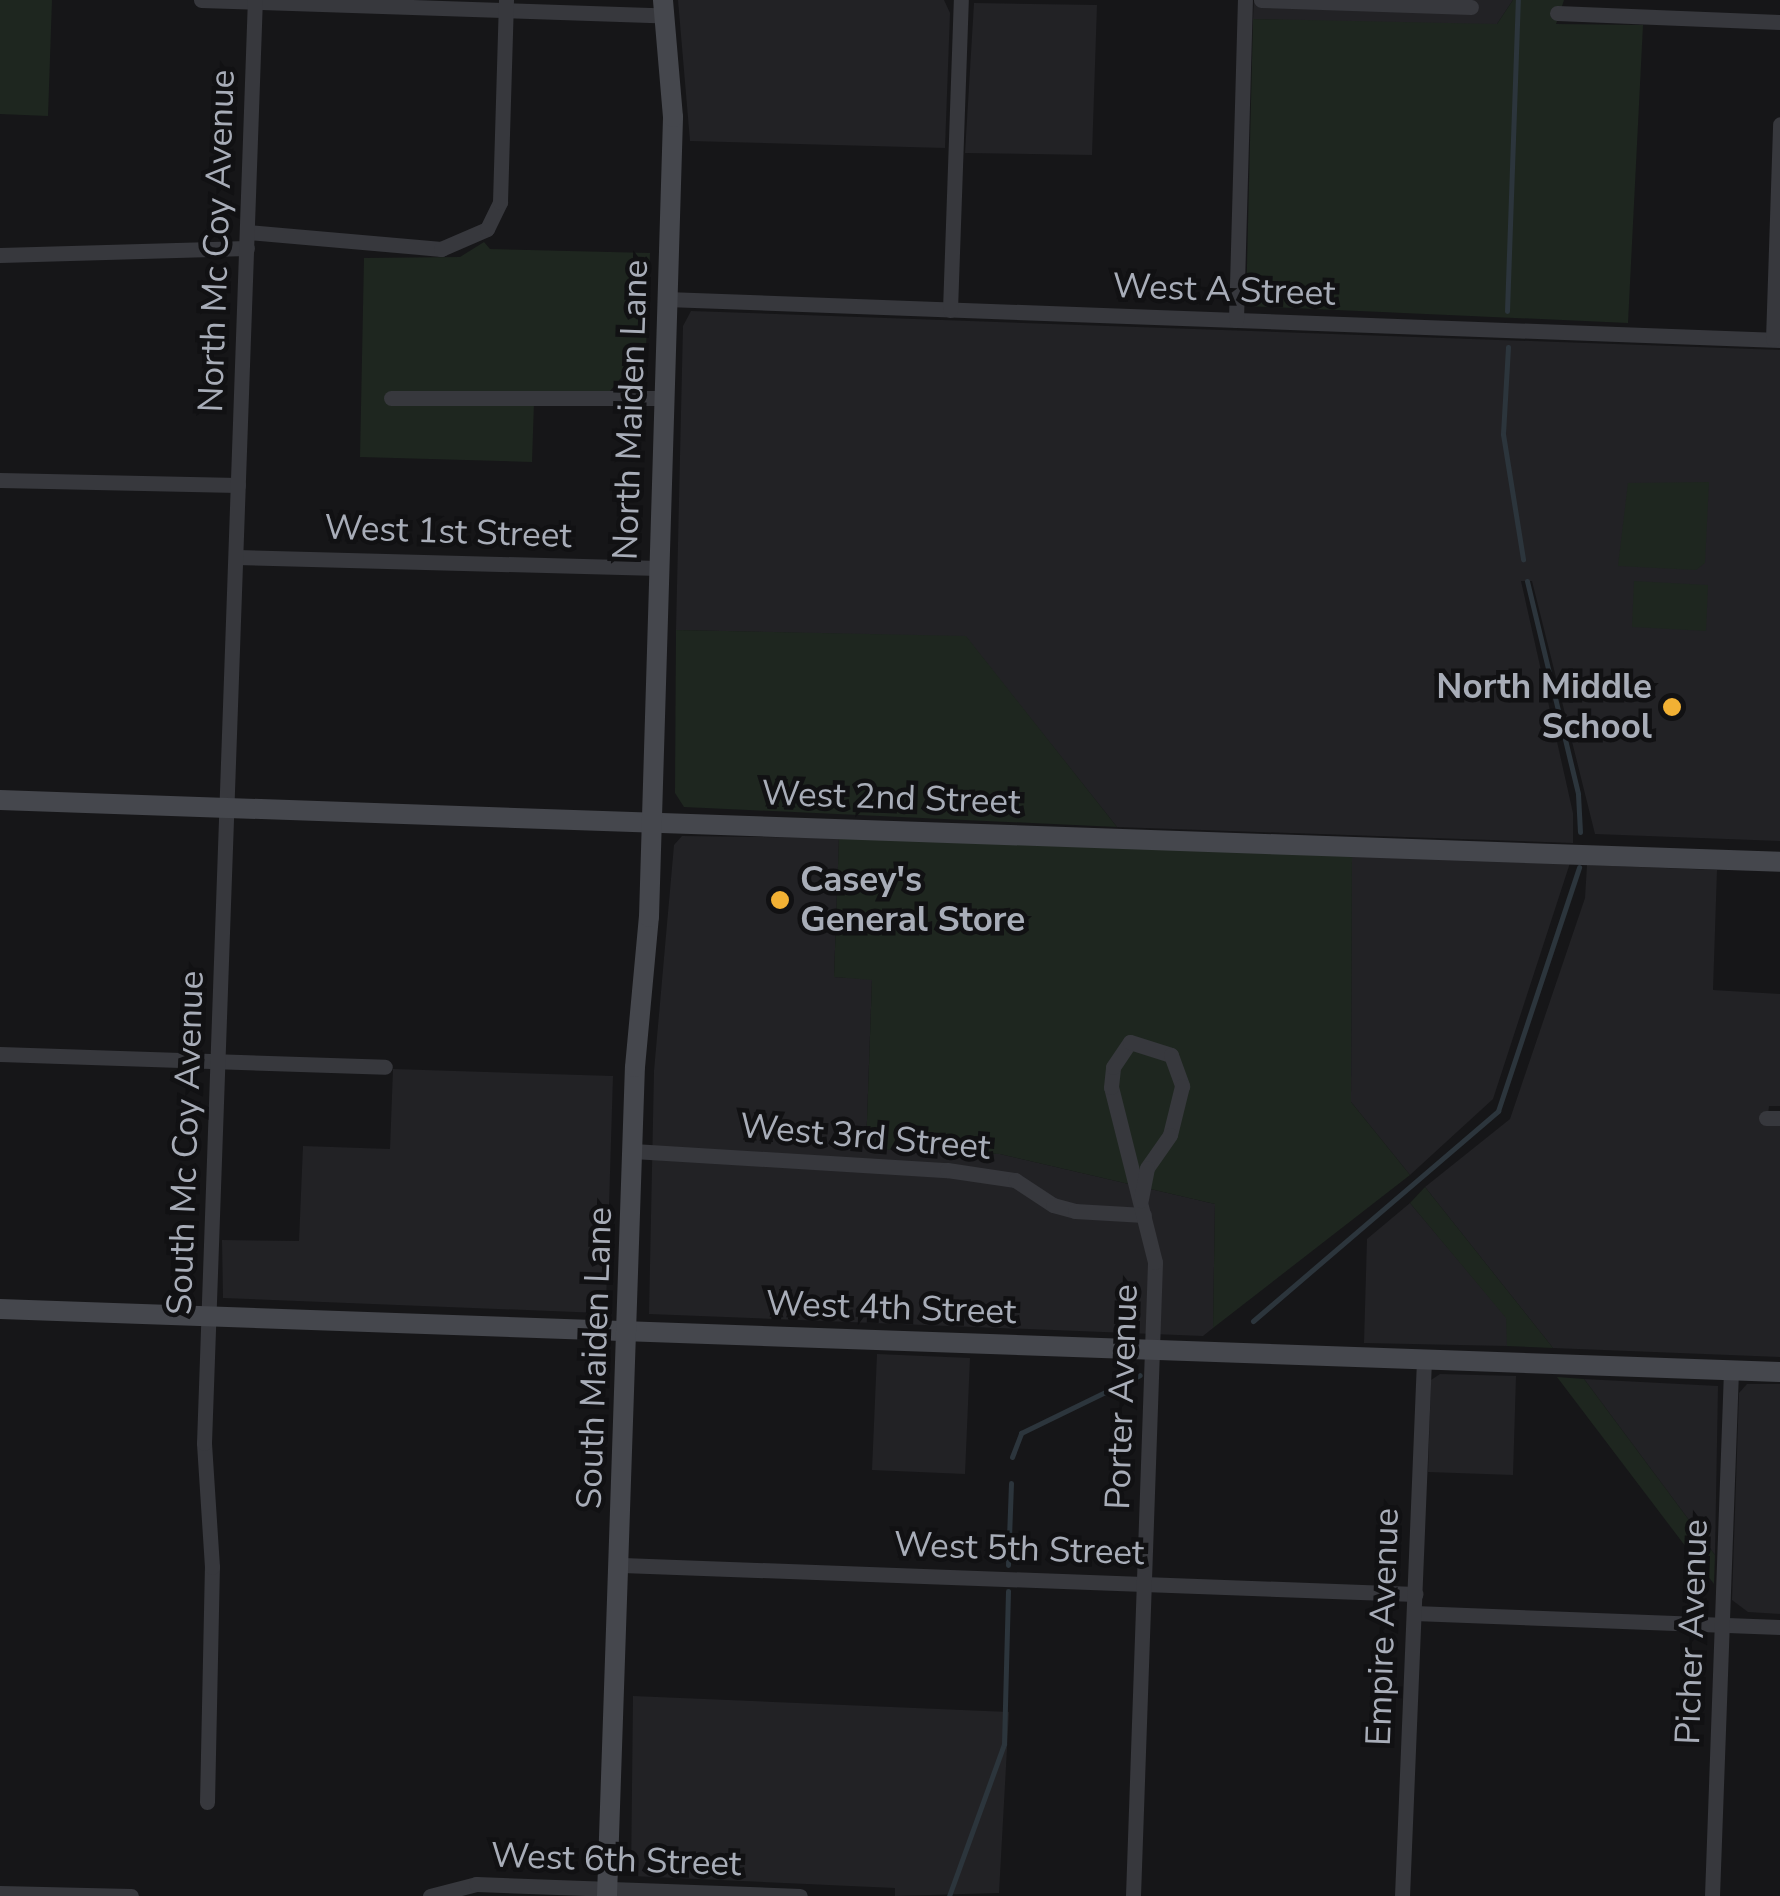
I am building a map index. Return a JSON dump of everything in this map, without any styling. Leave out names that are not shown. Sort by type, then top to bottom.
[{"type":"street","points":[[201,0],[664,8]]},
{"type":"street","points":[[950,310],[961,0]]},
{"type":"street","points":[[1236,320],[1246,0]]},
{"type":"street","points":[[1261,0],[1472,7]]},
{"type":"street","name":"North Mc Coy Avenue","points":[[238,485],[255,1]]},
{"type":"street","points":[[0,255],[248,240],[441,249],[487,229],[500,202],[505,5]]},
{"type":"street","name":"North Maiden Lane","points":[[652,822],[673,117],[664,8]]},
{"type":"street","points":[[1557,14],[1780,22]]},
{"type":"street","points":[[1776,340],[1780,124]]},
{"type":"street","name":"West A Street","points":[[666,300],[1776,340]]},
{"type":"street","points":[[391,398],[664,398]]},
{"type":"street","points":[[0,480],[238,485]]},
{"type":"street","name":"South Mc Coy Avenue","points":[[208,1802],[212,1567],[202,1498],[238,485]]},
{"type":"street","name":"West 1st Street","points":[[236,557],[659,568]]},
{"type":"street","name":"West 2nd Street","points":[[0,800],[1780,862]]},
{"type":"street","name":"South Maiden Lane","points":[[607,1892],[622,1565],[633,1151],[652,822]]},
{"type":"street","name":"Porter Avenue","points":[[1133,1896],[1147,1583],[1155,1262],[1111,1087],[1113,1067],[1130,1042],[1172,1055],[1182,1086],[1170,1135],[1147,1168],[1142,1208]]},
{"type":"street","points":[[0,1054],[385,1067]]},
{"type":"street","name":"West 3rd Street","points":[[633,1151],[947,1170],[1015,1180],[1053,1205],[1075,1210],[1142,1208]]},
{"type":"street","name":"West 4th Street","points":[[0,1309],[1780,1372]]},
{"type":"street","name":"Empire Avenue","points":[[1402,1896],[1424,1360]]},
{"type":"street","name":"Picher Avenue","points":[[1712,1896],[1731,1370]]},
{"type":"street","name":"West 5th Street","points":[[622,1565],[1415,1594]]},
{"type":"street","points":[[1414,1613],[1780,1627]]},
{"type":"street","name":"West 6th Street","points":[[430,1896],[476,1884],[607,1892],[800,1896]]},
{"type":"street","points":[[0,1892],[131,1896]]},
{"type":"shaded area","points":[[0,0],[52,0],[48,116],[0,114]]},
{"type":"shaded area","points":[[678,0],[944,0],[950,13],[945,148],[690,141]]},
{"type":"shaded area","points":[[1254,0],[1513,0],[1497,24],[1447,26],[1253,19]]},
{"type":"shaded area","points":[[1513,0],[1564,0],[1556,24],[1643,25],[1628,323],[1246,306],[1253,19],[1497,24]]},
{"type":"shaded area","points":[[974,3],[1097,5],[1092,155],[965,153]]},
{"type":"shaded area","points":[[484,242],[490,249],[650,253],[646,348],[610,391],[534,402],[532,462],[360,457],[364,258],[460,257]]},
{"type":"shaded area","points":[[691,311],[1780,350],[1780,841],[1595,834],[1532,581],[1521,581],[1573,813],[1573,843],[1117,827],[966,637],[676,630],[683,326]]},
{"type":"shaded area","points":[[1709,482],[1705,563],[1696,570],[1618,566],[1628,483]]},
{"type":"shaded area","points":[[1634,581],[1708,585],[1706,631],[1632,627]]},
{"type":"shaded area","points":[[676,630],[966,636],[1117,827],[684,807],[675,793]]},
{"type":"shaded area","points":[[682,836],[839,838],[834,977],[872,979],[866,1149],[1000,1154],[1215,1204],[1213,1328],[1203,1336],[649,1314],[654,1071],[674,845]]},
{"type":"shaded area","points":[[839,838],[1352,855],[1351,1102],[1410,1175],[1213,1328],[1215,1204],[1000,1154],[866,1149],[872,980],[834,977]]},
{"type":"shaded area","points":[[1352,855],[1570,863],[1493,1099],[1410,1175],[1351,1102]]},
{"type":"shaded area","points":[[1587,865],[1717,870],[1713,990],[1780,994],[1780,1106],[1769,1106],[1767,1124],[1780,1125],[1780,1357],[1553,1348],[1425,1187],[1510,1119],[1585,898]]},
{"type":"shaded area","points":[[393,1069],[613,1076],[606,1304],[600,1313],[223,1298],[222,1240],[299,1241],[303,1146],[390,1149]]},
{"type":"shaded area","points":[[1425,1187],[1553,1348],[1507,1346],[1506,1318],[1410,1203]]},
{"type":"shaded area","points":[[1410,1203],[1507,1318],[1507,1346],[1364,1343],[1367,1239]]},
{"type":"shaded area","points":[[877,1354],[970,1358],[965,1474],[872,1470]]},
{"type":"shaded area","points":[[1440,1374],[1516,1376],[1513,1475],[1428,1472],[1431,1380]]},
{"type":"shaded area","points":[[1557,1377],[1584,1379],[1715,1555],[1714,1584]]},
{"type":"shaded area","points":[[1584,1379],[1718,1386],[1715,1555]]},
{"type":"shaded area","points":[[1747,1384],[1780,1384],[1780,1614],[1748,1612],[1732,1600],[1739,1393]]},
{"type":"shaded area","points":[[633,1696],[1009,1712],[999,1893],[895,1896],[895,1888],[631,1876]]},
{"type":"waterway","points":[[1507,311],[1518,0]]},
{"type":"waterway","points":[[1508,347],[1503,434],[1523,559]]},
{"type":"waterway","points":[[1527,581],[1578,794],[1580,832]]},
{"type":"waterway","points":[[1253,1321],[1498,1111],[1579,867]]},
{"type":"waterway","points":[[1012,1457],[1021,1433],[1140,1375]]},
{"type":"waterway","points":[[1008,1565],[1011,1483]]},
{"type":"waterway","points":[[949,1896],[1004,1744],[1008,1591]]},
{"type":"place","name":"North Middle School","points":[[1672,707]]},
{"type":"place","name":"Casey's General Store","points":[[780,900]]}]
